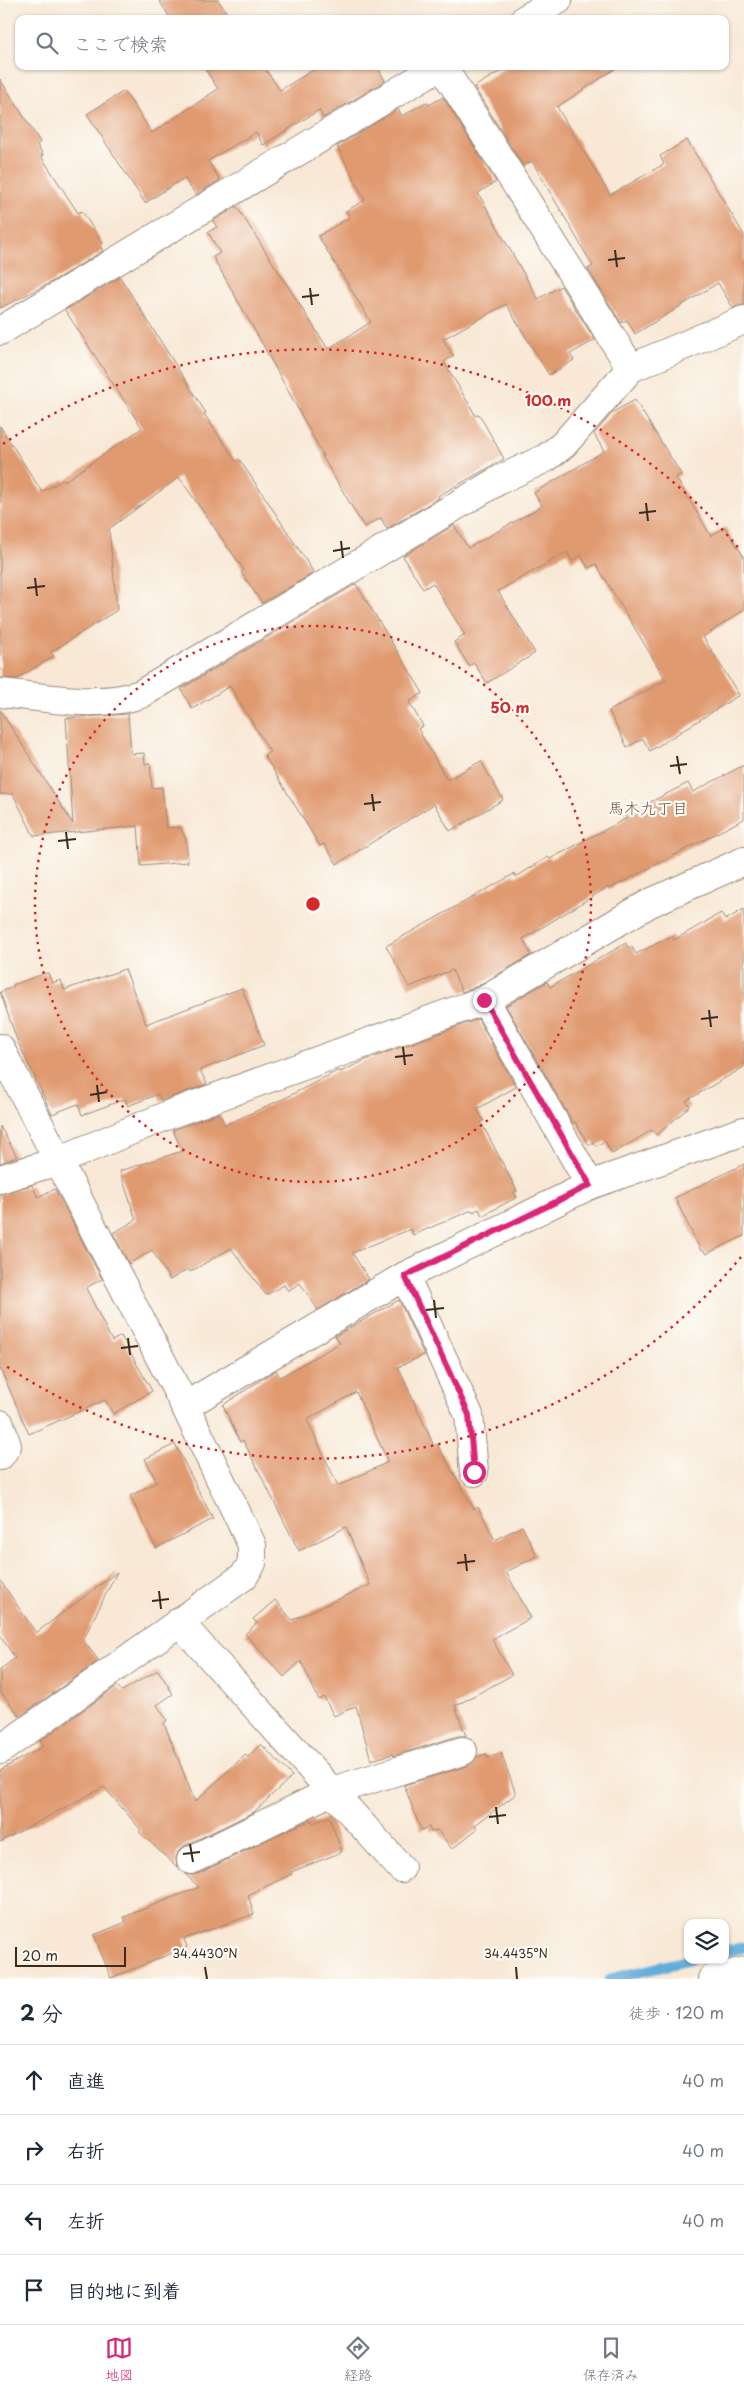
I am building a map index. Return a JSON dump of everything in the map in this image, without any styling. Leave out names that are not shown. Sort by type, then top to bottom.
[{"type":"street","points":[[532,15],[558,0]]},
{"type":"street","points":[[0,331],[434,70]]},
{"type":"street","points":[[444,70],[631,368]]},
{"type":"street","points":[[0,693],[104,702],[126,699],[141,694],[501,480],[546,458],[563,445],[631,368],[744,320]]},
{"type":"street","points":[[0,1179],[58,1161],[173,1112],[484,1000],[650,903],[744,861]]},
{"type":"street","points":[[484,1000],[590,1185]]},
{"type":"street","points":[[0,1048],[185,1406],[252,1544],[252,1563],[244,1576],[0,1750]]},
{"type":"street","points":[[185,1406],[405,1276],[590,1185],[744,1131]]},
{"type":"street","points":[[405,1276],[469,1415],[474,1472]]},
{"type":"street","points":[[0,1424],[8,1446],[0,1456]]},
{"type":"street","points":[[179,1622],[401,1868]]},
{"type":"street","points":[[191,1860],[332,1791],[463,1751]]},
{"type":"street","points":[[712,1979],[744,1971]]},
{"type":"building","points":[[159,0],[218,0],[228,15],[168,15]]},
{"type":"building","points":[[206,70],[266,70],[280,90],[313,70],[379,70],[385,81],[323,118],[319,110],[263,145],[256,132],[208,161],[220,180],[196,195],[184,178],[145,203],[87,114],[124,91],[152,133],[218,89]]},
{"type":"building","points":[[502,70],[613,70],[557,107],[610,195],[664,164],[660,156],[687,140],[744,235],[744,305],[733,308],[718,283],[635,334],[627,320],[621,323],[588,269],[593,266],[532,161],[523,166],[474,87]]},
{"type":"building","points":[[0,79],[40,142],[37,145],[43,155],[41,156],[78,213],[82,211],[103,244],[100,246],[103,251],[48,284],[0,308]]},
{"type":"building","points":[[443,97],[496,182],[478,193],[538,299],[561,286],[595,340],[570,354],[574,360],[549,375],[506,304],[443,339],[453,356],[444,362],[476,416],[479,414],[504,459],[438,496],[439,498],[387,529],[381,518],[364,527],[322,456],[263,345],[213,257],[220,253],[208,232],[217,227],[213,221],[237,207],[328,349],[371,322],[318,236],[350,217],[346,211],[365,200],[337,146],[398,109],[402,116],[426,102],[429,105]]},
{"type":"building","points":[[120,277],[206,413],[204,414],[236,461],[239,459],[314,573],[262,603],[241,572],[244,570],[179,477],[109,529],[117,610],[51,652],[54,656],[16,679],[0,678],[0,426],[42,492],[64,479],[65,481],[142,428],[65,310]]},
{"type":"building","points":[[635,400],[681,474],[676,478],[711,536],[725,527],[744,557],[744,610],[703,637],[739,695],[650,751],[643,739],[627,747],[609,711],[666,680],[596,564],[588,568],[581,555],[572,561],[567,552],[498,591],[535,653],[487,683],[474,663],[469,666],[454,642],[465,635],[433,583],[423,589],[403,556],[454,525],[468,548],[542,506],[534,493],[604,451],[594,434],[613,412]]},
{"type":"building","points":[[356,584],[423,693],[409,702],[423,726],[418,729],[447,780],[481,761],[503,800],[450,831],[434,804],[337,864],[324,844],[320,846],[264,755],[270,752],[230,686],[192,709],[181,689]]},
{"type":"building","points":[[0,710],[73,824],[66,718],[128,714],[131,754],[144,753],[145,764],[150,763],[152,788],[162,787],[166,828],[180,827],[186,840],[188,862],[141,866],[138,826],[34,836],[13,794],[0,794]]},
{"type":"building","points":[[744,765],[744,819],[609,889],[608,887],[523,939],[531,955],[478,986],[462,992],[452,970],[409,987],[386,946],[514,874],[516,877],[548,857],[550,859],[627,818],[625,815],[688,783],[693,792]]},
{"type":"building","points":[[744,909],[744,1067],[686,1101],[690,1106],[657,1135],[652,1130],[612,1154],[605,1141],[596,1146],[593,1142],[589,1145],[575,1122],[573,1123],[506,1006],[547,982],[550,987],[626,943],[628,948],[631,946],[636,954],[672,936],[674,940],[721,913],[725,920]]},
{"type":"building","points":[[125,969],[146,1024],[242,988],[264,1045],[200,1070],[207,1084],[161,1101],[158,1094],[128,1106],[125,1099],[82,1115],[78,1104],[52,1114],[17,1040],[0,992],[13,987],[13,985],[48,973],[52,983],[61,980],[64,990]]},
{"type":"building","points":[[478,1019],[516,1087],[477,1109],[484,1121],[481,1122],[517,1191],[514,1192],[517,1197],[482,1216],[479,1209],[473,1212],[472,1210],[413,1235],[411,1229],[352,1253],[369,1279],[318,1310],[300,1283],[288,1291],[284,1285],[266,1295],[231,1248],[190,1272],[188,1269],[170,1280],[152,1250],[129,1264],[113,1233],[136,1220],[120,1171],[182,1151],[173,1130],[219,1113],[225,1125],[285,1098],[339,1070],[340,1072],[366,1060]]},
{"type":"building","points":[[0,1126],[17,1157],[0,1163]]},
{"type":"building","points":[[744,1164],[744,1236],[706,1254],[703,1250],[701,1251],[675,1198]]},
{"type":"building","points":[[32,1185],[38,1197],[55,1189],[102,1279],[86,1288],[112,1341],[121,1336],[152,1391],[113,1414],[105,1400],[29,1434],[0,1368],[0,1194]]},
{"type":"building","points":[[399,1300],[424,1355],[398,1367],[434,1446],[437,1444],[474,1509],[478,1507],[495,1540],[522,1526],[537,1556],[506,1572],[531,1618],[492,1639],[512,1675],[455,1706],[466,1736],[458,1736],[394,1756],[393,1754],[371,1760],[356,1706],[334,1716],[324,1697],[319,1700],[301,1661],[284,1677],[245,1634],[257,1623],[253,1619],[275,1600],[292,1620],[370,1585],[346,1527],[299,1551],[243,1440],[240,1442],[223,1405],[276,1370],[280,1377],[340,1343],[335,1336]],"holes":[[[356,1392],[388,1462],[338,1486],[307,1420]]]},
{"type":"building","points":[[175,1444],[213,1519],[156,1548],[130,1496],[157,1482],[145,1459]]},
{"type":"building","points":[[117,1572],[83,1640],[99,1661],[20,1716],[0,1691],[0,1670],[15,1658],[0,1635],[0,1580],[36,1633]]},
{"type":"building","points":[[158,1670],[173,1694],[157,1705],[167,1720],[164,1723],[195,1802],[245,1755],[248,1757],[261,1744],[292,1776],[254,1812],[184,1846],[178,1852],[176,1858],[177,1867],[139,1832],[141,1830],[104,1787],[0,1842],[0,1770],[44,1746],[40,1741],[117,1686],[122,1691]]},
{"type":"building","points":[[501,1753],[516,1794],[475,1825],[477,1829],[452,1849],[437,1830],[431,1832],[429,1827],[421,1830],[404,1785],[468,1766],[477,1757],[486,1754],[488,1758]]},
{"type":"building","points":[[329,1817],[342,1852],[291,1872],[292,1874],[248,1895],[254,1914],[184,1939],[187,1947],[111,1978],[94,1935],[126,1922],[124,1917],[199,1887],[185,1874],[198,1874],[289,1829],[312,1820],[313,1823]]},
{"type":"waterway","points":[[729,1951],[744,1947]]},
{"type":"waterway","points":[[610,1979],[684,1961]]},
{"type":"district","name":"馬木九丁目","points":[[648,807]]},
{"type":"route","points":[[474,1472],[469,1415],[405,1276],[590,1185],[484,1000]]}]
